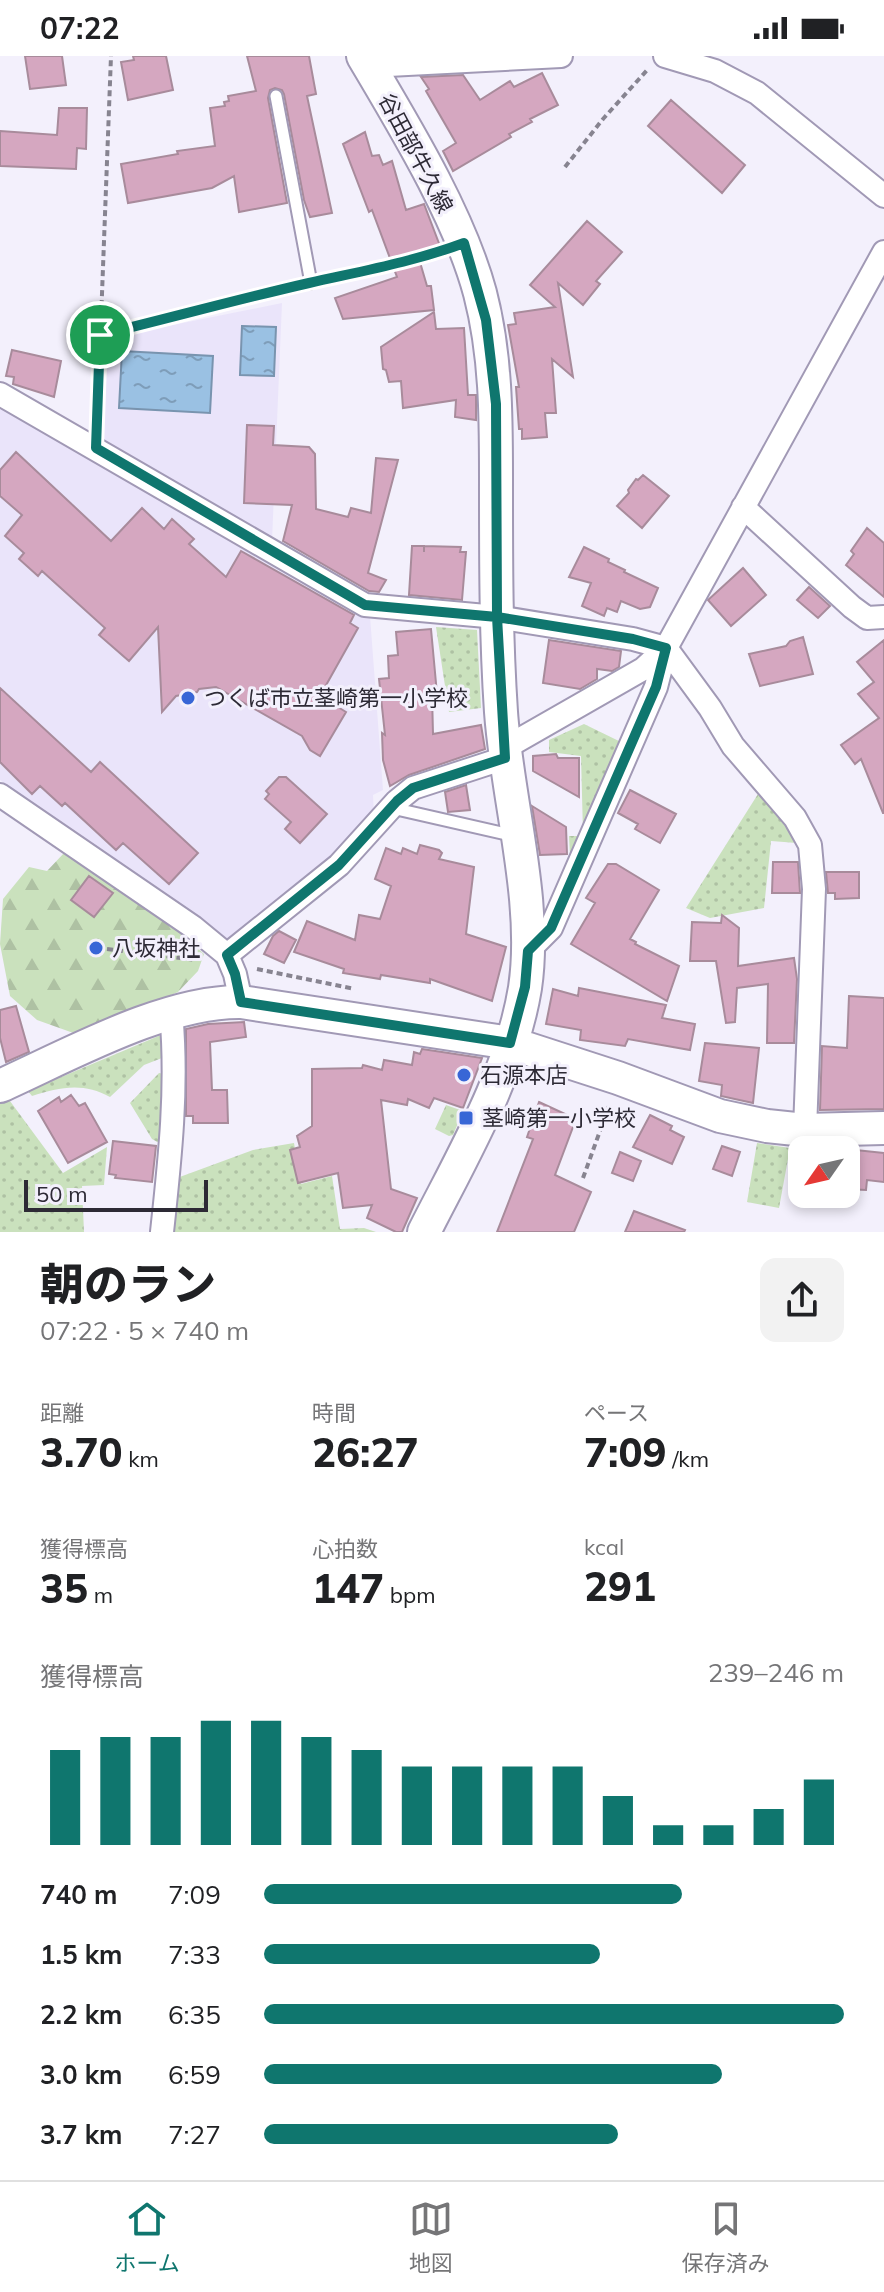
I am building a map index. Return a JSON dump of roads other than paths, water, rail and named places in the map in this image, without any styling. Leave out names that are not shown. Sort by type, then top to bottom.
[{"type":"main road","name":"谷田部牛久線","points":[[366,61],[464,243],[486,320],[496,404],[497,617],[505,753],[527,912],[525,987],[510,1043],[495,1087],[424,1232]]},
{"type":"main road","points":[[0,1086],[171,1012],[218,1002],[241,1002],[510,1043],[618,1078],[720,1116],[805,1130],[884,1128]]},
{"type":"street","points":[[366,61],[561,56]]},
{"type":"street","points":[[657,61],[715,71],[748,87],[884,196]]},
{"type":"street","points":[[528,951],[551,928],[656,687],[666,648],[884,252]]},
{"type":"street","points":[[0,394],[365,605],[497,617],[633,639],[666,648],[710,708],[733,746],[795,818],[810,845],[814,889],[805,1130]]},
{"type":"street","points":[[743,507],[852,607],[867,618],[884,617]]},
{"type":"street","points":[[217,958],[339,865],[413,788],[505,753],[643,669],[666,648]]},
{"type":"street","points":[[0,795],[193,927],[217,958],[235,974],[241,1002]]},
{"type":"street","points":[[162,1232],[172,1138],[174,1039],[171,1012]]},
{"type":"lane","points":[[276,96],[311,283]]},
{"type":"lane","points":[[391,808],[516,836]]},
{"type":"water","points":[[242,326],[276,327],[274,376],[240,375]]},
{"type":"water","points":[[122,351],[213,356],[210,413],[119,408]]},
{"type":"place","name":"つくば市立茎崎第一小学校","points":[[188,698]]},
{"type":"place","name":"八坂神社","points":[[96,948]]},
{"type":"place","name":"石源本店","points":[[464,1075]]},
{"type":"place","name":"茎崎第一小学校","points":[[466,1118]]}]
